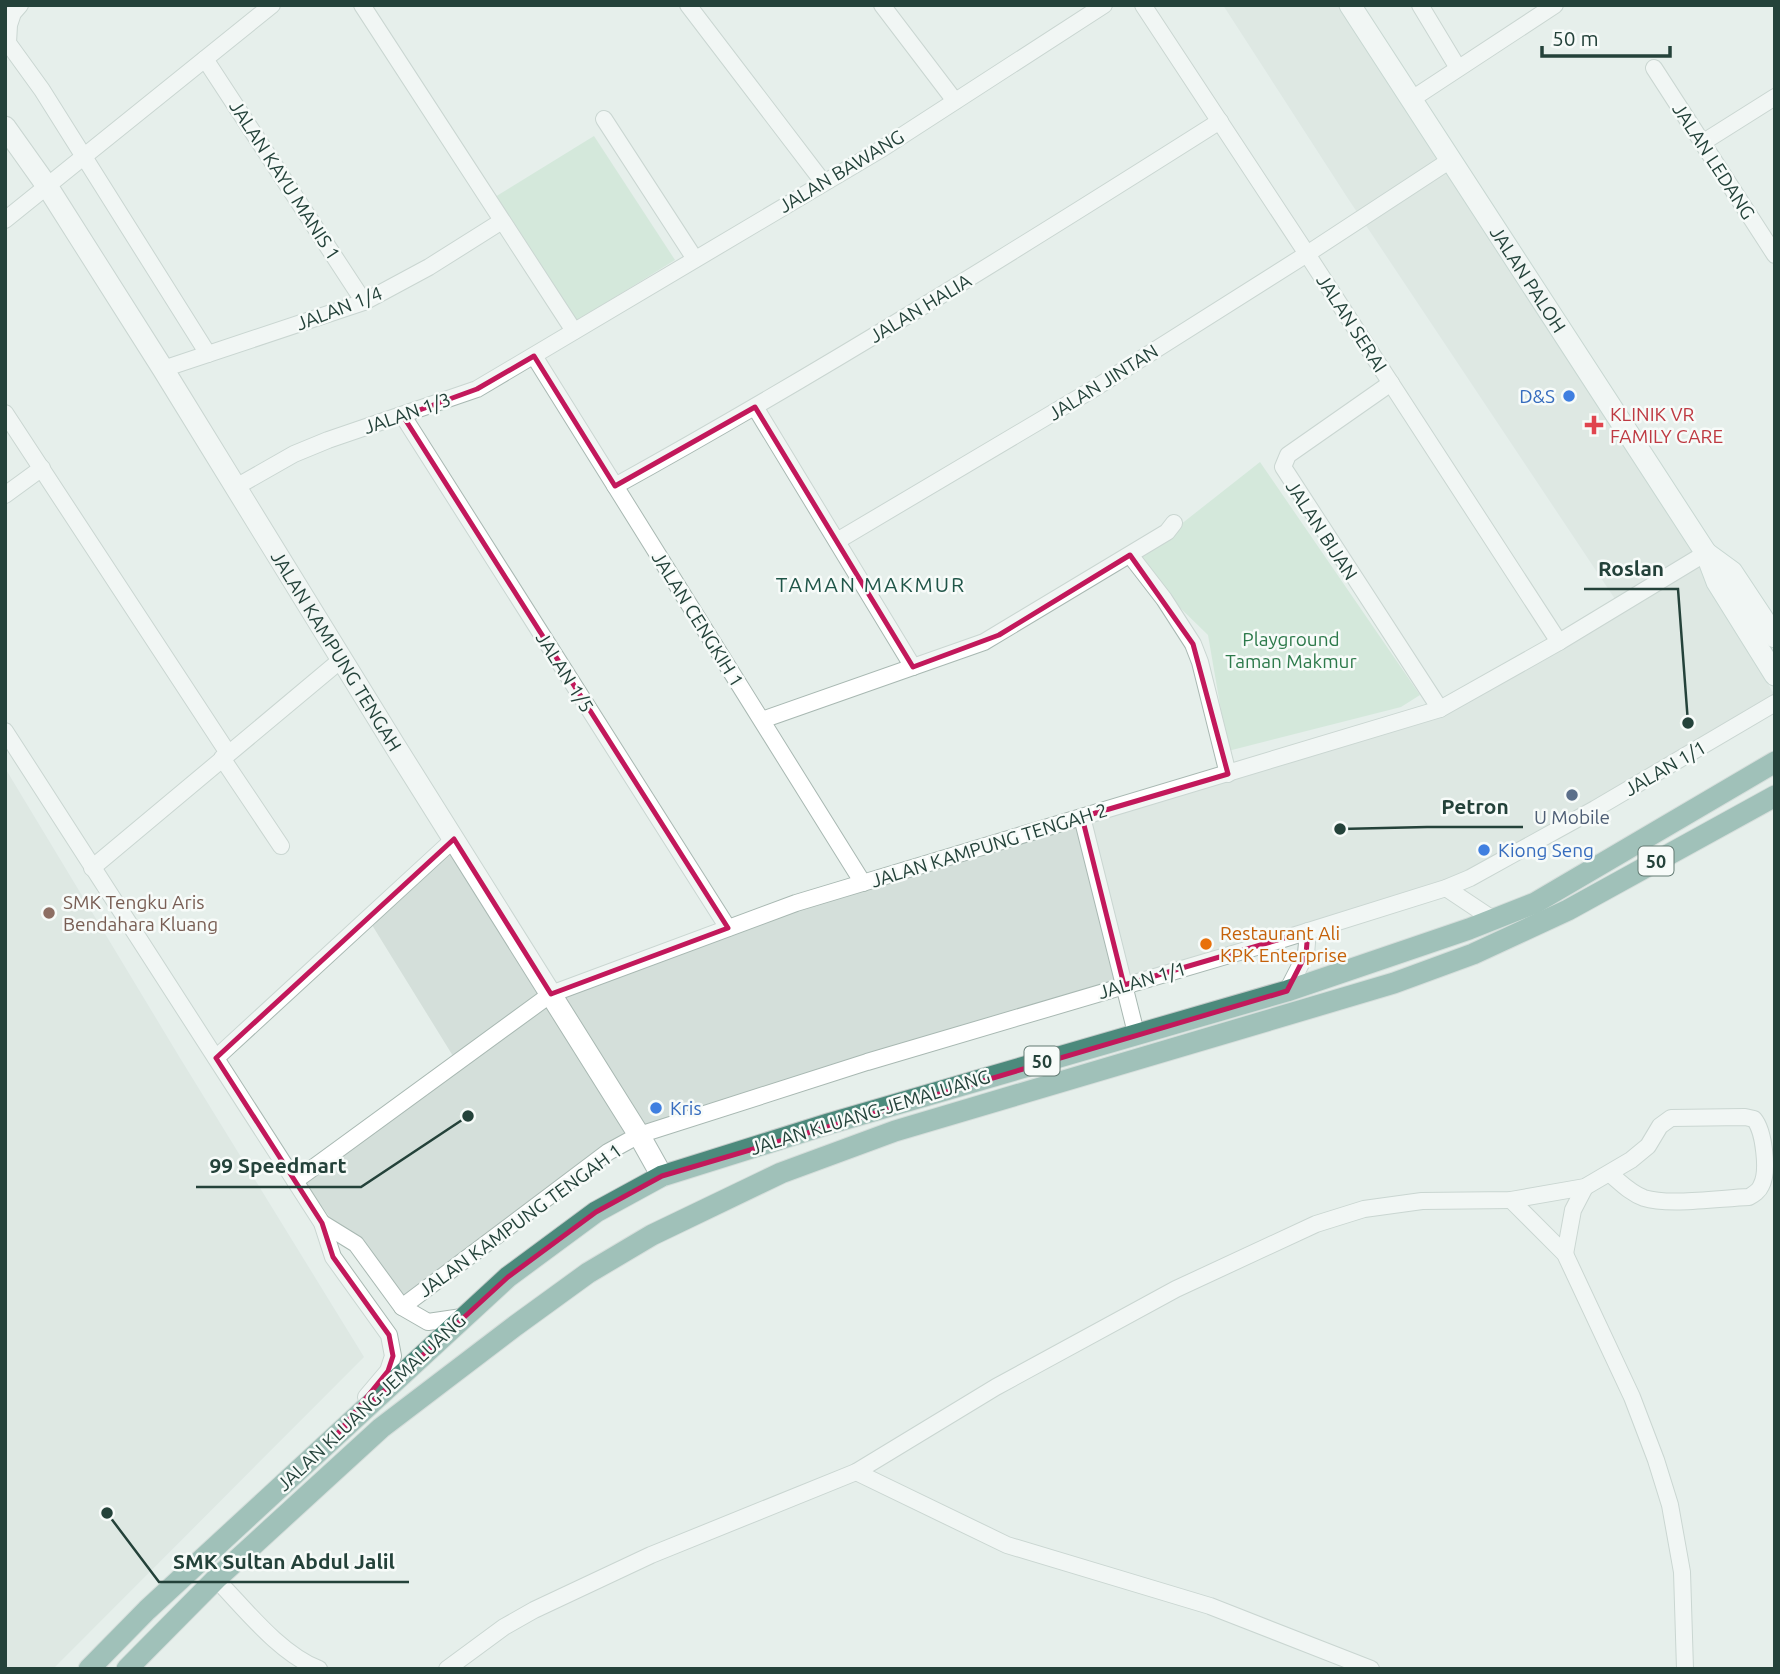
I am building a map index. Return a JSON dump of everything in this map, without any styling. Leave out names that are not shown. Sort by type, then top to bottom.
[{"type":"highway","points":[[1730,788],[1775,744]]},
{"type":"highway","name":"JALAN KLUANG-JEMALUANG","points":[[89,1669],[147,1610],[508,1277],[596,1212],[662,1176],[828,1124],[1287,990],[1494,920],[1535,903],[1775,762]]},
{"type":"highway","name":"JALAN KLUANG-JEMALUANG","points":[[127,1669],[216,1579],[381,1428],[588,1273],[652,1235],[781,1173],[895,1131],[1394,983],[1473,954],[1567,910],[1775,796]]},
{"type":"highway","points":[[1744,813],[1775,806]]},
{"type":"street","points":[[20,5],[13,13],[9,25],[8,43],[42,90],[208,354]]},
{"type":"street","points":[[5,220],[272,5]]},
{"type":"street","points":[[362,5],[575,331]]},
{"type":"street","points":[[688,5],[823,182]]},
{"type":"street","points":[[882,5],[955,101]]},
{"type":"street","name":"JALAN BAWANG","points":[[575,331],[883,148],[1104,5]]},
{"type":"street","name":"JALAN SERAI","points":[[1143,5],[1559,642]]},
{"type":"street","name":"JALAN PALOH","points":[[1350,5],[1706,553],[1717,582],[1775,675]]},
{"type":"street","points":[[1420,5],[1458,68]]},
{"type":"street","points":[[1412,99],[1555,5]]},
{"type":"street","name":"JALAN KAYU MANIS 1","points":[[205,59],[364,302]]},
{"type":"street","name":"JALAN LEDANG","points":[[1654,68],[1775,255]]},
{"type":"street","points":[[1702,143],[1775,96]]},
{"type":"street","points":[[604,119],[695,259]]},
{"type":"street","name":"JALAN HALIA","points":[[615,486],[755,407],[999,261],[1220,121]]},
{"type":"street","name":"JALAN KAMPUNG TENGAH","points":[[5,127],[47,186],[163,369],[662,1176]]},
{"type":"street","name":"JALAN JINTAN","points":[[837,541],[1095,388],[1451,159]]},
{"type":"street","name":"JALAN 1/4","points":[[163,369],[364,302],[429,267],[502,221]]},
{"type":"street","name":"JALAN 1/3","points":[[236,487],[294,454],[328,440],[477,389],[575,331]]},
{"type":"street","name":"JALAN CENGKIH 1","points":[[534,356],[863,883]]},
{"type":"street","name":"JALAN BIJAN","points":[[1391,383],[1288,455],[1283,467],[1440,709]]},
{"type":"street","points":[[755,407],[913,667]]},
{"type":"street","points":[[5,412],[281,846]]},
{"type":"street","name":"JALAN 1/5","points":[[403,416],[728,928]]},
{"type":"street","points":[[5,495],[43,468]]},
{"type":"street","points":[[762,720],[999,635],[1167,532],[1174,523]]},
{"type":"street","name":"JALAN PALOH","points":[[1706,553],[1732,572],[1775,637]]},
{"type":"street","name":"JALAN KAMPUNG TENGAH 2","points":[[295,1181],[551,994],[796,903],[1440,709],[1559,642],[1706,553]]},
{"type":"street","points":[[1130,555],[1164,599],[1193,644],[1228,774]]},
{"type":"street","points":[[92,868],[342,659]]},
{"type":"street","name":"JALAN 1/1","points":[[639,1135],[867,1062],[1308,932],[1446,888],[1470,878],[1595,809],[1775,703]]},
{"type":"street","points":[[5,731],[322,1223],[333,1257],[389,1335],[393,1356],[388,1371],[338,1433]]},
{"type":"street","points":[[1082,817],[1136,1033]]},
{"type":"street","points":[[216,1058],[454,839]]},
{"type":"street","points":[[1446,888],[1494,920]]},
{"type":"street","points":[[1287,990],[1306,954],[1308,932]]},
{"type":"street","points":[[447,1669],[504,1628],[545,1605],[651,1555],[856,1472],[996,1387],[1175,1289],[1316,1224],[1364,1209],[1422,1201],[1511,1200],[1585,1187],[1609,1172],[1631,1160],[1648,1146],[1660,1126],[1671,1118],[1745,1117],[1754,1119],[1762,1134],[1765,1176],[1756,1193],[1749,1197],[1660,1201],[1630,1191],[1609,1172]]},
{"type":"street","name":"JALAN KAMPUNG TENGAH 1","points":[[402,1307],[608,1152],[639,1135]]},
{"type":"street","points":[[1565,1254],[1573,1210],[1585,1187]]},
{"type":"street","points":[[1511,1200],[1565,1254],[1632,1397],[1656,1460],[1670,1505],[1682,1572],[1685,1669]]},
{"type":"street","points":[[322,1223],[356,1244],[402,1307],[428,1322],[462,1317]]},
{"type":"street","points":[[856,1472],[1007,1545],[1210,1606],[1371,1669]]},
{"type":"street","points":[[216,1579],[288,1650],[304,1663],[319,1669]]},
{"type":"highlighted area","points":[[534,356],[615,486],[755,407],[913,667],[999,635],[1130,555],[1193,644],[1228,774],[1082,817],[1124,985],[1308,931],[1306,954],[1287,991],[662,1176],[596,1212],[508,1277],[338,1433],[388,1371],[393,1356],[389,1335],[333,1257],[322,1223],[216,1058],[454,839],[551,994],[728,928],[403,416],[477,389]]},
{"type":"shaded area","points":[[1223,5],[1338,5],[1678,527],[1775,696],[1485,877],[651,1138],[610,1158],[401,1315],[296,1171],[453,1056],[372,925],[450,852],[564,996],[802,908],[1443,714],[1623,611],[1347,197]]},
{"type":"shaded area","points":[[5,768],[364,1357],[53,1669],[5,1669]]},
{"type":"green space","points":[[594,136],[675,260],[573,323],[495,197]]},
{"type":"green space","name":"Playground Taman Makmur","points":[[1260,462],[1420,695],[1401,707],[1228,751],[1208,635],[1133,562]]},
{"type":"place","name":"D&S","points":[[1569,396]]},
{"type":"place","name":"KLINIK VR FAMILY CARE","points":[[1594,425]]},
{"type":"place","name":"Roslan","points":[[1688,723]]},
{"type":"place","name":"U Mobile","points":[[1572,795]]},
{"type":"place","name":"Petron","points":[[1340,829]]},
{"type":"place","name":"Kiong Seng","points":[[1484,850]]},
{"type":"place","name":"SMK Tengku Aris Bendahara Kluang","points":[[49,913]]},
{"type":"place","name":"Restaurant Ali KPK Enterprise","points":[[1206,944]]},
{"type":"place","name":"Kris","points":[[656,1108]]},
{"type":"place","name":"99 Speedmart","points":[[468,1116]]},
{"type":"place","name":"SMK Sultan Abdul Jalil","points":[[107,1513]]},
{"type":"district","name":"TAMAN MAKMUR","points":[[871,584]]}]
